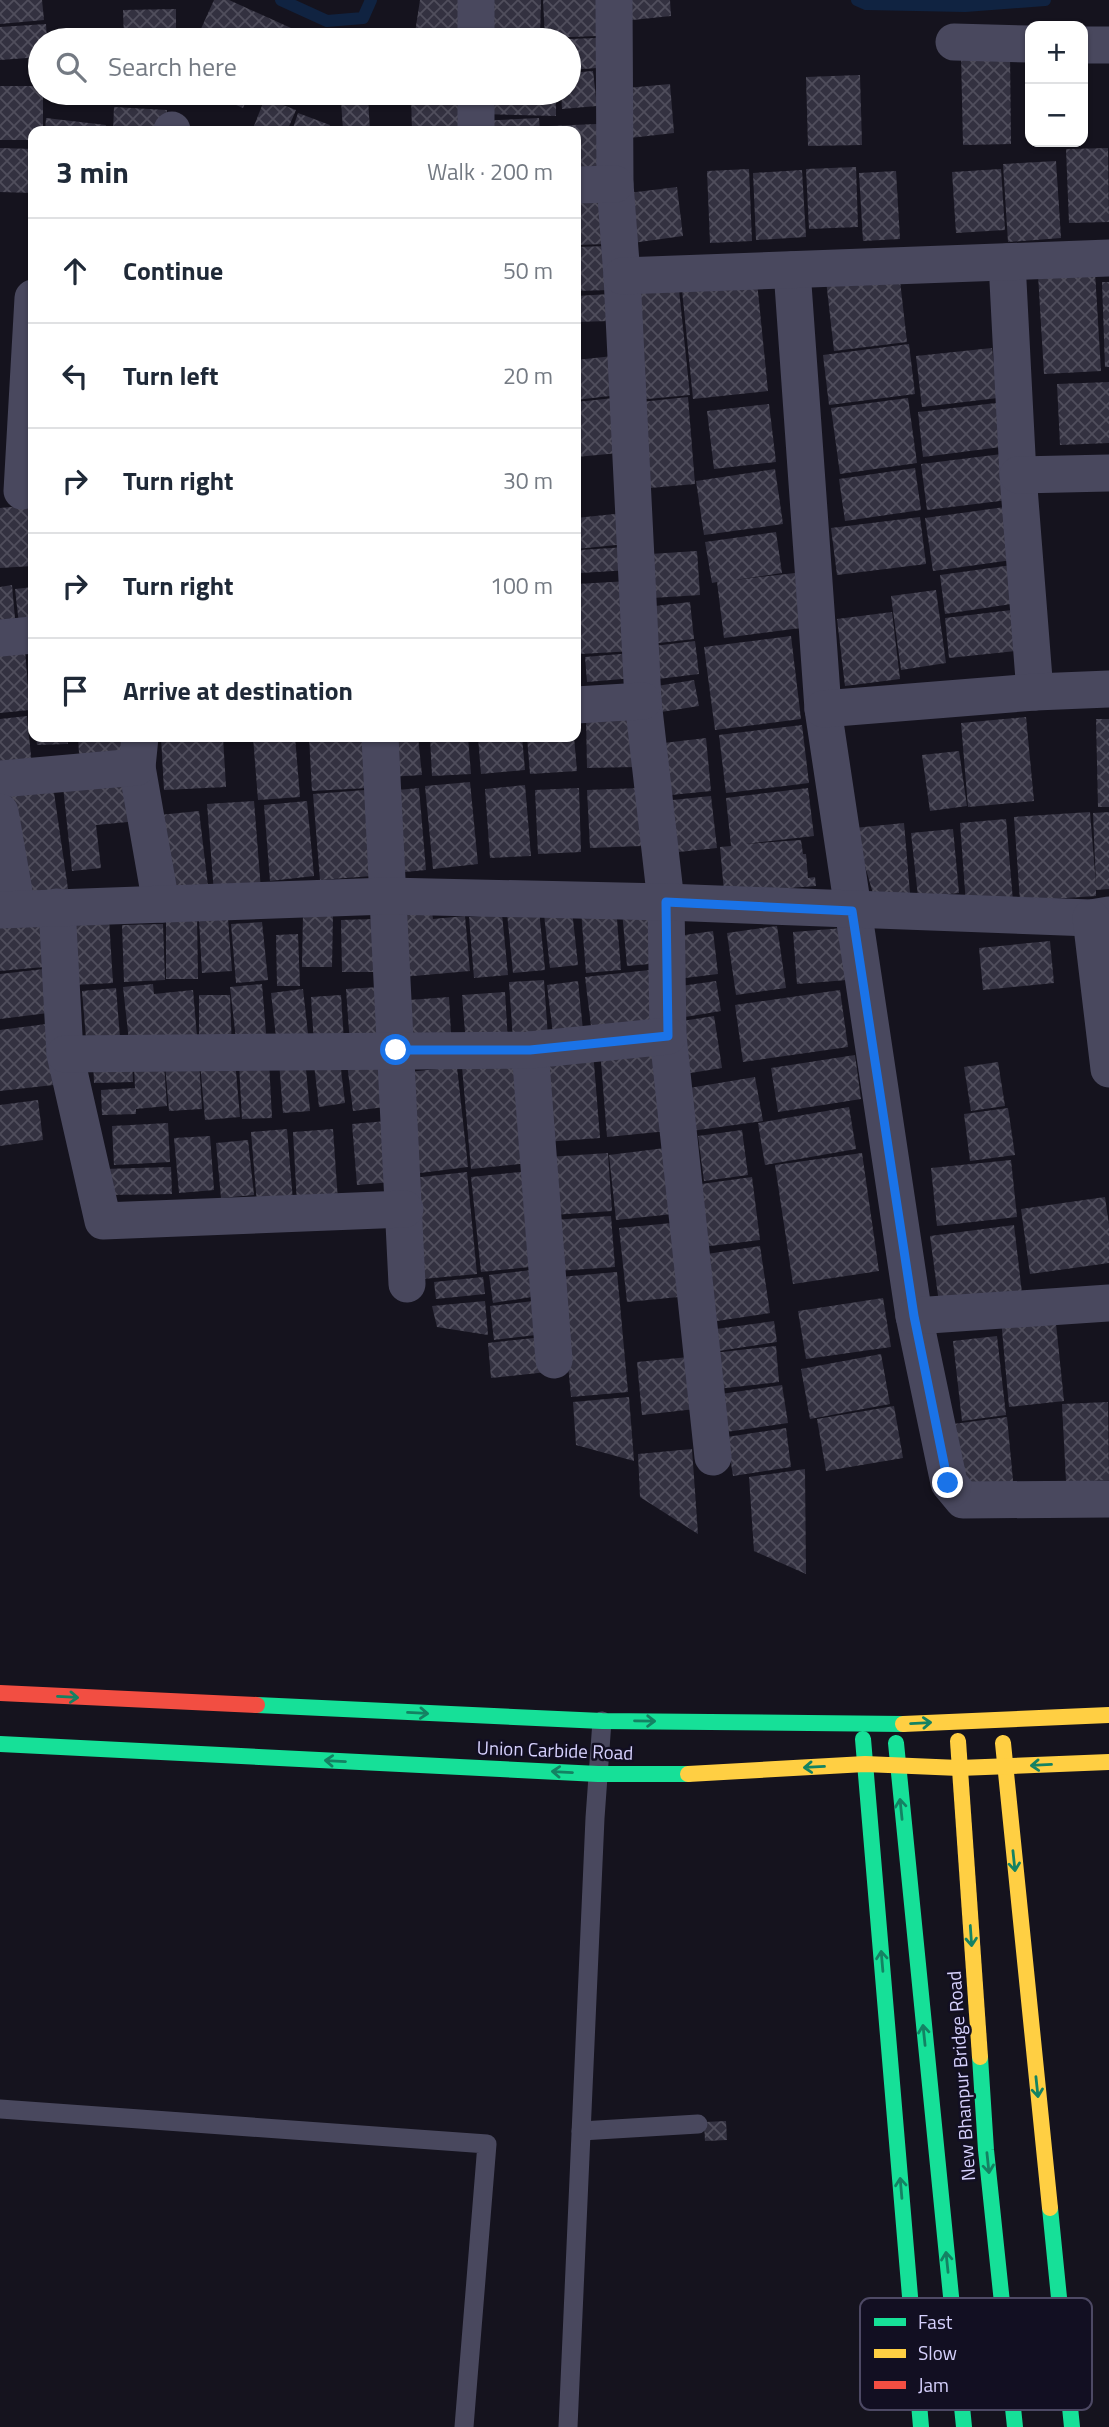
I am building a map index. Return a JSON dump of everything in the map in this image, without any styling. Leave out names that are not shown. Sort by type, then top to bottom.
[{"type":"street","points":[[476,0],[476,28]]},
{"type":"street","points":[[614,0],[615,184],[643,701],[666,902],[668,1036],[713,1457]]},
{"type":"street","points":[[954,42],[1025,44]]},
{"type":"street","points":[[1088,45],[1109,46]]},
{"type":"street","points":[[476,105],[476,126]]},
{"type":"street","points":[[581,186],[615,184]]},
{"type":"street","points":[[622,276],[1109,258]]},
{"type":"street","points":[[1007,262],[1018,475],[1035,692]]},
{"type":"street","points":[[792,270],[823,709],[914,1316],[948,1483],[963,1500],[1109,1499]]},
{"type":"street","points":[[22,491],[14,406],[28,326]]},
{"type":"street","points":[[1018,475],[1109,473]]},
{"type":"street","points":[[0,638],[28,635]]},
{"type":"street","points":[[823,709],[1035,692],[1109,689]]},
{"type":"street","points":[[581,705],[643,701]]},
{"type":"street","points":[[380,742],[407,1284]]},
{"type":"street","points":[[0,779],[139,752],[162,904]]},
{"type":"street","points":[[0,812],[8,909],[388,896],[1100,916],[1109,1069]]},
{"type":"street","points":[[57,908],[65,1054],[103,1221],[405,1209]]},
{"type":"street","points":[[65,1054],[530,1050],[668,1036]]},
{"type":"street","points":[[530,1050],[554,1360]]},
{"type":"street","points":[[914,1316],[1109,1303]]},
{"type":"street","name":"Union Carbide Road","points":[[0,1693],[601,1721],[895,1724],[1109,1715]]},
{"type":"street","points":[[1002,1719],[1004,1767],[1059,2298]]},
{"type":"street","name":"New Bhanpur Bridge Road","points":[[958,1721],[958,1768],[986,2150],[1001,2298]]},
{"type":"street","points":[[862,1724],[910,2298]]},
{"type":"street","name":"New Bhanpur Bridge Road","points":[[895,1724],[897,1767],[951,2298]]},
{"type":"street","name":"Union Carbide Road","points":[[0,1744],[598,1774],[662,1775],[865,1764],[958,1768],[1109,1762]]},
{"type":"lane","points":[[568,2427],[601,1721]]},
{"type":"lane","points":[[0,2109],[487,2144],[464,2427]]},
{"type":"lane","points":[[581,2131],[698,2124]]},
{"type":"building","points":[[0,0],[42,0],[44,20],[0,24]]},
{"type":"building","points":[[214,0],[229,0],[291,28],[201,28]]},
{"type":"building","points":[[420,0],[469,0],[466,28],[416,28]]},
{"type":"building","points":[[487,0],[541,0],[540,28],[486,28]]},
{"type":"building","points":[[543,0],[596,0],[597,36],[581,37],[581,28],[544,28]]},
{"type":"building","points":[[621,0],[670,0],[671,16],[623,21]]},
{"type":"building","points":[[176,9],[176,28],[124,28],[123,10]]},
{"type":"building","points":[[46,24],[46,28],[28,28],[28,58],[0,60],[0,27]]},
{"type":"building","points":[[596,38],[597,68],[581,69],[581,39]]},
{"type":"building","points":[[1010,53],[1011,144],[963,145],[961,54]]},
{"type":"building","points":[[593,71],[597,106],[562,109],[562,105],[581,105],[581,72]]},
{"type":"building","points":[[860,75],[862,145],[808,146],[806,77]]},
{"type":"building","points":[[670,84],[674,133],[630,138],[626,88]]},
{"type":"building","points":[[0,86],[28,86],[28,105],[43,105],[43,126],[28,126],[28,140],[0,140]]},
{"type":"building","points":[[262,105],[283,105],[296,110],[289,126],[254,126]]},
{"type":"building","points":[[341,105],[368,105],[370,126],[343,126]]},
{"type":"building","points":[[411,105],[464,105],[465,126],[412,126]]},
{"type":"building","points":[[480,105],[556,105],[556,116],[480,114]]},
{"type":"building","points":[[114,107],[167,110],[165,126],[113,126]]},
{"type":"building","points":[[298,113],[330,125],[330,126],[294,126]]},
{"type":"building","points":[[46,118],[106,125],[106,126],[45,126]]},
{"type":"building","points":[[539,118],[540,126],[480,126],[479,121]]},
{"type":"building","points":[[597,124],[599,167],[581,168],[581,126],[548,126]]},
{"type":"building","points":[[0,148],[28,149],[28,193],[0,192]]},
{"type":"building","points":[[1108,148],[1109,222],[1069,223],[1066,149]]},
{"type":"building","points":[[1056,161],[1061,238],[1008,242],[1003,164]]},
{"type":"building","points":[[856,167],[858,227],[809,229],[806,169]]},
{"type":"building","points":[[749,169],[752,241],[710,243],[707,171]]},
{"type":"building","points":[[1001,169],[1005,230],[956,233],[952,172]]},
{"type":"building","points":[[802,170],[806,237],[756,240],[753,173]]},
{"type":"building","points":[[896,171],[900,239],[863,241],[859,173]]},
{"type":"building","points":[[677,187],[683,236],[625,244],[620,194]]},
{"type":"building","points":[[605,200],[607,244],[581,245],[581,201]]},
{"type":"building","points":[[608,246],[610,290],[581,291],[581,247]]},
{"type":"building","points":[[756,272],[768,391],[693,399],[681,280]]},
{"type":"building","points":[[899,272],[907,342],[834,351],[826,280]]},
{"type":"building","points":[[1095,272],[1101,371],[1044,374],[1038,275]]},
{"type":"building","points":[[678,280],[690,395],[637,400],[625,286]]},
{"type":"building","points":[[1102,282],[1109,282],[1109,367],[1105,367]]},
{"type":"building","points":[[610,294],[611,321],[581,322],[581,296]]},
{"type":"building","points":[[909,344],[915,394],[829,405],[823,355]]},
{"type":"building","points":[[992,348],[998,398],[922,407],[916,356]]},
{"type":"building","points":[[613,356],[618,395],[581,399],[581,359]]},
{"type":"building","points":[[1109,382],[1109,443],[1060,445],[1057,384]]},
{"type":"building","points":[[688,397],[695,484],[639,489],[631,403]]},
{"type":"building","points":[[614,398],[619,453],[581,457],[581,401]]},
{"type":"building","points":[[908,398],[917,463],[840,474],[831,408]]},
{"type":"building","points":[[996,403],[1001,447],[923,457],[918,412]]},
{"type":"building","points":[[769,404],[776,462],[714,469],[707,411]]},
{"type":"building","points":[[1002,454],[1008,500],[927,510],[921,464]]},
{"type":"building","points":[[915,468],[921,510],[845,521],[839,479]]},
{"type":"building","points":[[775,469],[783,524],[704,535],[696,481]]},
{"type":"building","points":[[28,505],[28,566],[0,568],[0,508]]},
{"type":"building","points":[[1005,507],[1012,560],[933,571],[925,518]]},
{"type":"building","points":[[624,513],[626,544],[581,548],[581,517]]},
{"type":"building","points":[[920,517],[926,564],[837,575],[831,528]]},
{"type":"building","points":[[776,532],[782,573],[735,580],[795,573],[801,628],[724,638],[717,582],[712,583],[705,542]]},
{"type":"building","points":[[628,547],[630,570],[581,573],[581,550]]},
{"type":"building","points":[[697,551],[700,595],[652,598],[650,554]]},
{"type":"building","points":[[1012,565],[1018,603],[945,614],[940,575]]},
{"type":"building","points":[[629,581],[633,651],[581,654],[581,584]]},
{"type":"building","points":[[12,585],[16,630],[0,631],[0,587]]},
{"type":"building","points":[[28,588],[28,632],[20,633],[15,589]]},
{"type":"building","points":[[936,590],[946,663],[901,670],[891,596]]},
{"type":"building","points":[[690,602],[694,639],[650,644],[646,607]]},
{"type":"building","points":[[1020,609],[1025,650],[949,658],[945,618]]},
{"type":"building","points":[[892,612],[900,679],[845,686],[837,619]]},
{"type":"building","points":[[791,636],[801,719],[715,730],[704,647]]},
{"type":"building","points":[[24,639],[28,710],[0,713],[0,642]]},
{"type":"building","points":[[695,641],[699,674],[658,679],[654,646]]},
{"type":"building","points":[[632,653],[634,678],[587,682],[585,657]]},
{"type":"building","points":[[694,680],[699,706],[661,712],[657,686]]},
{"type":"building","points":[[586,715],[636,715],[636,767],[587,768]]},
{"type":"building","points":[[27,716],[32,766],[0,769],[0,719]]},
{"type":"building","points":[[1026,717],[1034,801],[968,807],[961,723]]},
{"type":"building","points":[[1096,719],[1109,719],[1109,807],[1098,807]]},
{"type":"building","points":[[802,725],[809,783],[726,793],[719,735]]},
{"type":"building","points":[[706,738],[711,791],[661,796],[655,744]]},
{"type":"building","points":[[37,742],[68,742],[68,744],[37,745]]},
{"type":"building","points":[[78,742],[134,742],[131,766],[80,769]]},
{"type":"building","points":[[161,742],[223,742],[226,787],[164,790]]},
{"type":"building","points":[[253,742],[295,742],[300,797],[258,800]]},
{"type":"building","points":[[309,742],[364,742],[368,788],[312,791]]},
{"type":"building","points":[[384,742],[419,742],[422,775],[388,777]]},
{"type":"building","points":[[430,742],[468,742],[471,774],[432,776]]},
{"type":"building","points":[[478,742],[522,742],[525,770],[481,774]]},
{"type":"building","points":[[527,742],[574,742],[577,771],[530,774]]},
{"type":"building","points":[[959,751],[967,806],[930,811],[922,755]]},
{"type":"building","points":[[133,769],[138,821],[96,825],[101,868],[72,871],[62,777]]},
{"type":"building","points":[[52,779],[68,889],[20,896],[3,787]]},
{"type":"building","points":[[470,782],[478,864],[433,869],[425,786]]},
{"type":"building","points":[[525,785],[531,856],[490,858],[485,789]]},
{"type":"building","points":[[419,788],[426,870],[394,873],[387,791]]},
{"type":"building","points":[[579,788],[581,852],[538,854],[535,790]]},
{"type":"building","points":[[639,788],[642,846],[590,848],[587,790]]},
{"type":"building","points":[[808,788],[814,836],[745,844],[801,840],[803,854],[806,854],[808,878],[815,877],[816,886],[777,889],[725,903],[720,847],[731,846],[726,798]]},
{"type":"building","points":[[365,790],[372,876],[320,880],[313,794]]},
{"type":"building","points":[[711,796],[717,848],[669,853],[663,801]]},
{"type":"building","points":[[254,801],[261,890],[214,893],[207,804]]},
{"type":"building","points":[[307,801],[314,876],[270,881],[264,805]]},
{"type":"building","points":[[199,811],[208,886],[167,891],[159,815]]},
{"type":"building","points":[[1090,812],[1096,885],[1093,813],[1109,812],[1109,889],[1096,890],[1096,896],[1020,901],[1014,817]]},
{"type":"building","points":[[1006,819],[1013,901],[966,904],[960,823]]},
{"type":"building","points":[[904,823],[910,893],[874,897],[854,828]]},
{"type":"building","points":[[953,829],[959,893],[918,897],[911,833]]},
{"type":"building","points":[[431,905],[433,919],[465,916],[470,971],[402,977],[396,907]]},
{"type":"building","points":[[616,907],[621,970],[586,973],[581,911]]},
{"type":"building","points":[[655,908],[660,963],[627,966],[622,911]]},
{"type":"building","points":[[539,910],[545,970],[513,973],[507,913]]},
{"type":"building","points":[[572,910],[578,965],[550,968],[544,914]]},
{"type":"building","points":[[39,912],[44,967],[0,971],[0,917]]},
{"type":"building","points":[[333,913],[332,967],[302,967],[303,914]]},
{"type":"building","points":[[502,914],[508,975],[474,978],[469,917]]},
{"type":"building","points":[[166,916],[197,916],[198,979],[166,979]]},
{"type":"building","points":[[228,918],[232,971],[202,973],[199,920]]},
{"type":"building","points":[[109,919],[113,983],[73,985],[70,920]]},
{"type":"building","points":[[375,919],[375,972],[342,972],[341,920]]},
{"type":"building","points":[[262,922],[268,980],[236,983],[231,924]]},
{"type":"building","points":[[163,924],[165,980],[124,982],[122,925]]},
{"type":"building","points":[[777,926],[786,988],[736,995],[727,933]]},
{"type":"building","points":[[844,928],[847,980],[797,984],[793,932]]},
{"type":"building","points":[[713,931],[718,974],[677,979],[671,937]]},
{"type":"building","points":[[298,934],[300,986],[277,986],[276,935]]},
{"type":"building","points":[[1050,941],[1054,983],[983,990],[979,948]]},
{"type":"building","points":[[44,969],[48,1013],[0,1019],[0,974]]},
{"type":"building","points":[[659,969],[665,1027],[592,1034],[585,977]]},
{"type":"building","points":[[544,980],[548,1037],[513,1040],[509,982]]},
{"type":"building","points":[[578,981],[583,1030],[553,1034],[547,985]]},
{"type":"building","points":[[716,981],[721,1011],[679,1018],[674,987]]},
{"type":"building","points":[[153,984],[154,994],[193,990],[198,1048],[130,1050],[123,987]]},
{"type":"building","points":[[262,984],[267,1045],[237,1048],[230,987]]},
{"type":"building","points":[[379,987],[383,1041],[350,1044],[346,989]]},
{"type":"building","points":[[116,988],[121,1050],[87,1050],[82,991]]},
{"type":"building","points":[[303,989],[309,1043],[277,1046],[271,993]]},
{"type":"building","points":[[840,990],[848,1047],[743,1062],[735,1005]]},
{"type":"building","points":[[505,992],[508,1042],[466,1044],[462,995]]},
{"type":"building","points":[[199,995],[230,995],[232,1050],[199,1051]]},
{"type":"building","points":[[341,995],[344,1042],[314,1044],[311,997]]},
{"type":"building","points":[[449,997],[451,1033],[411,1036],[409,1000]]},
{"type":"building","points":[[714,1016],[722,1068],[684,1074],[676,1022]]},
{"type":"building","points":[[46,1024],[53,1085],[0,1091],[0,1030]]},
{"type":"building","points":[[659,1043],[668,1131],[607,1137],[600,1049]]},
{"type":"building","points":[[593,1051],[600,1138],[544,1142],[538,1056]]},
{"type":"building","points":[[378,1052],[385,1107],[353,1111],[346,1056]]},
{"type":"building","points":[[339,1053],[345,1103],[319,1107],[313,1056]]},
{"type":"building","points":[[855,1055],[861,1099],[778,1112],[771,1068]]},
{"type":"building","points":[[132,1056],[133,1082],[94,1083],[93,1057]]},
{"type":"building","points":[[305,1059],[310,1111],[283,1113],[279,1062]]},
{"type":"building","points":[[235,1060],[240,1117],[205,1120],[200,1063]]},
{"type":"building","points":[[199,1061],[202,1109],[169,1111],[165,1064]]},
{"type":"building","points":[[269,1062],[272,1118],[242,1119],[239,1064]]},
{"type":"building","points":[[519,1062],[529,1163],[471,1169],[462,1067]]},
{"type":"building","points":[[998,1062],[1005,1106],[971,1111],[964,1067]]},
{"type":"building","points":[[164,1064],[167,1106],[136,1109],[136,1114],[102,1115],[101,1090],[135,1088],[134,1066]]},
{"type":"building","points":[[457,1067],[468,1167],[420,1173],[408,1072]]},
{"type":"building","points":[[755,1077],[763,1121],[691,1131],[683,1089]]},
{"type":"building","points":[[38,1100],[43,1140],[0,1146],[0,1105]]},
{"type":"building","points":[[849,1107],[856,1149],[765,1165],[758,1123]]},
{"type":"building","points":[[1008,1108],[1015,1155],[970,1161],[964,1114]]},
{"type":"building","points":[[387,1121],[392,1182],[357,1185],[352,1124]]},
{"type":"building","points":[[168,1123],[170,1162],[114,1165],[112,1126]]},
{"type":"building","points":[[287,1129],[293,1201],[257,1204],[251,1132]]},
{"type":"building","points":[[333,1129],[338,1201],[297,1204],[293,1132]]},
{"type":"building","points":[[742,1130],[748,1175],[704,1181],[698,1136]]},
{"type":"building","points":[[210,1136],[214,1190],[179,1193],[174,1138]]},
{"type":"building","points":[[248,1140],[254,1195],[221,1198],[216,1143]]},
{"type":"building","points":[[665,1148],[673,1214],[616,1220],[609,1155]]},
{"type":"building","points":[[608,1153],[612,1211],[552,1215],[548,1157]]},
{"type":"building","points":[[862,1153],[879,1271],[793,1284],[775,1165]]},
{"type":"building","points":[[1011,1160],[1017,1217],[937,1226],[931,1168]]},
{"type":"building","points":[[171,1167],[172,1194],[105,1195],[104,1169]]},
{"type":"building","points":[[529,1171],[539,1266],[481,1272],[471,1177]]},
{"type":"building","points":[[467,1172],[477,1274],[423,1279],[412,1178]]},
{"type":"building","points":[[752,1177],[760,1240],[702,1247],[694,1185]]},
{"type":"building","points":[[1105,1197],[1109,1225],[1109,1263],[1030,1274],[1021,1209]]},
{"type":"building","points":[[611,1216],[615,1267],[557,1271],[553,1220]]},
{"type":"building","points":[[672,1223],[679,1297],[627,1302],[619,1228]]},
{"type":"building","points":[[1014,1225],[1022,1293],[939,1303],[930,1236]]},
{"type":"building","points":[[760,1246],[770,1313],[717,1321],[707,1254]]},
{"type":"building","points":[[540,1269],[544,1295],[493,1303],[489,1275]]},
{"type":"building","points":[[617,1272],[628,1392],[571,1397],[560,1277]]},
{"type":"building","points":[[483,1277],[485,1294],[436,1299],[434,1282]]},
{"type":"building","points":[[883,1298],[891,1347],[806,1359],[798,1311]]},
{"type":"building","points":[[542,1300],[545,1334],[494,1340],[490,1306]]},
{"type":"building","points":[[485,1301],[488,1335],[437,1327],[432,1306]]},
{"type":"building","points":[[1055,1314],[1064,1401],[1009,1407],[1001,1319]]},
{"type":"building","points":[[774,1321],[777,1342],[719,1351],[716,1329]]},
{"type":"building","points":[[997,1336],[1006,1415],[962,1421],[953,1341]]},
{"type":"building","points":[[543,1337],[547,1372],[491,1378],[488,1343]]},
{"type":"building","points":[[776,1346],[779,1382],[717,1389],[713,1353]]},
{"type":"building","points":[[881,1354],[890,1404],[810,1419],[801,1369]]},
{"type":"building","points":[[689,1357],[695,1409],[642,1415],[637,1362]]},
{"type":"building","points":[[782,1385],[788,1423],[726,1432],[721,1394]]},
{"type":"building","points":[[629,1397],[634,1461],[576,1445],[573,1402]]},
{"type":"building","points":[[1108,1402],[1109,1480],[1066,1482],[1062,1404]]},
{"type":"building","points":[[894,1406],[903,1458],[826,1471],[817,1419]]},
{"type":"building","points":[[1007,1417],[1014,1491],[961,1494],[953,1424]]},
{"type":"building","points":[[786,1428],[791,1467],[733,1476],[727,1437]]},
{"type":"building","points":[[692,1449],[698,1534],[640,1497],[638,1454]]},
{"type":"building","points":[[805,1469],[806,1574],[754,1551],[749,1477]]},
{"type":"building","points":[[726,2121],[727,2140],[705,2141],[704,2122]]},
{"type":"waterway","points":[[281,0],[327,21],[363,18],[371,0]]},
{"type":"waterway","points":[[857,0],[866,4],[965,6],[1045,0]]},
{"type":"traffic: fast","points":[[257,1705],[602,1721],[903,1724]]},
{"type":"traffic: fast","points":[[863,1739],[910,2298]]},
{"type":"traffic: fast","points":[[896,1743],[951,2298]]},
{"type":"traffic: fast","points":[[0,1744],[598,1774],[688,1774]]},
{"type":"traffic: fast","points":[[980,2057],[986,2150],[1001,2298]]},
{"type":"traffic: fast","points":[[1050,2208],[1059,2298]]},
{"type":"traffic: fast","points":[[920,2410],[921,2427]]},
{"type":"traffic: fast","points":[[962,2410],[964,2427]]},
{"type":"traffic: fast","points":[[1013,2410],[1015,2427]]},
{"type":"traffic: fast","points":[[1070,2410],[1072,2427]]},
{"type":"traffic: slow","points":[[903,1724],[1109,1715]]},
{"type":"traffic: slow","points":[[958,1741],[980,2057]]},
{"type":"traffic: slow","points":[[1003,1743],[1050,2208]]},
{"type":"traffic: slow","points":[[688,1774],[865,1764],[959,1768],[1109,1762]]},
{"type":"traffic: jam","points":[[0,1693],[257,1705]]},
{"type":"route","points":[[396,1050],[530,1050],[668,1036],[666,902],[852,911],[914,1316],[948,1483]]}]
